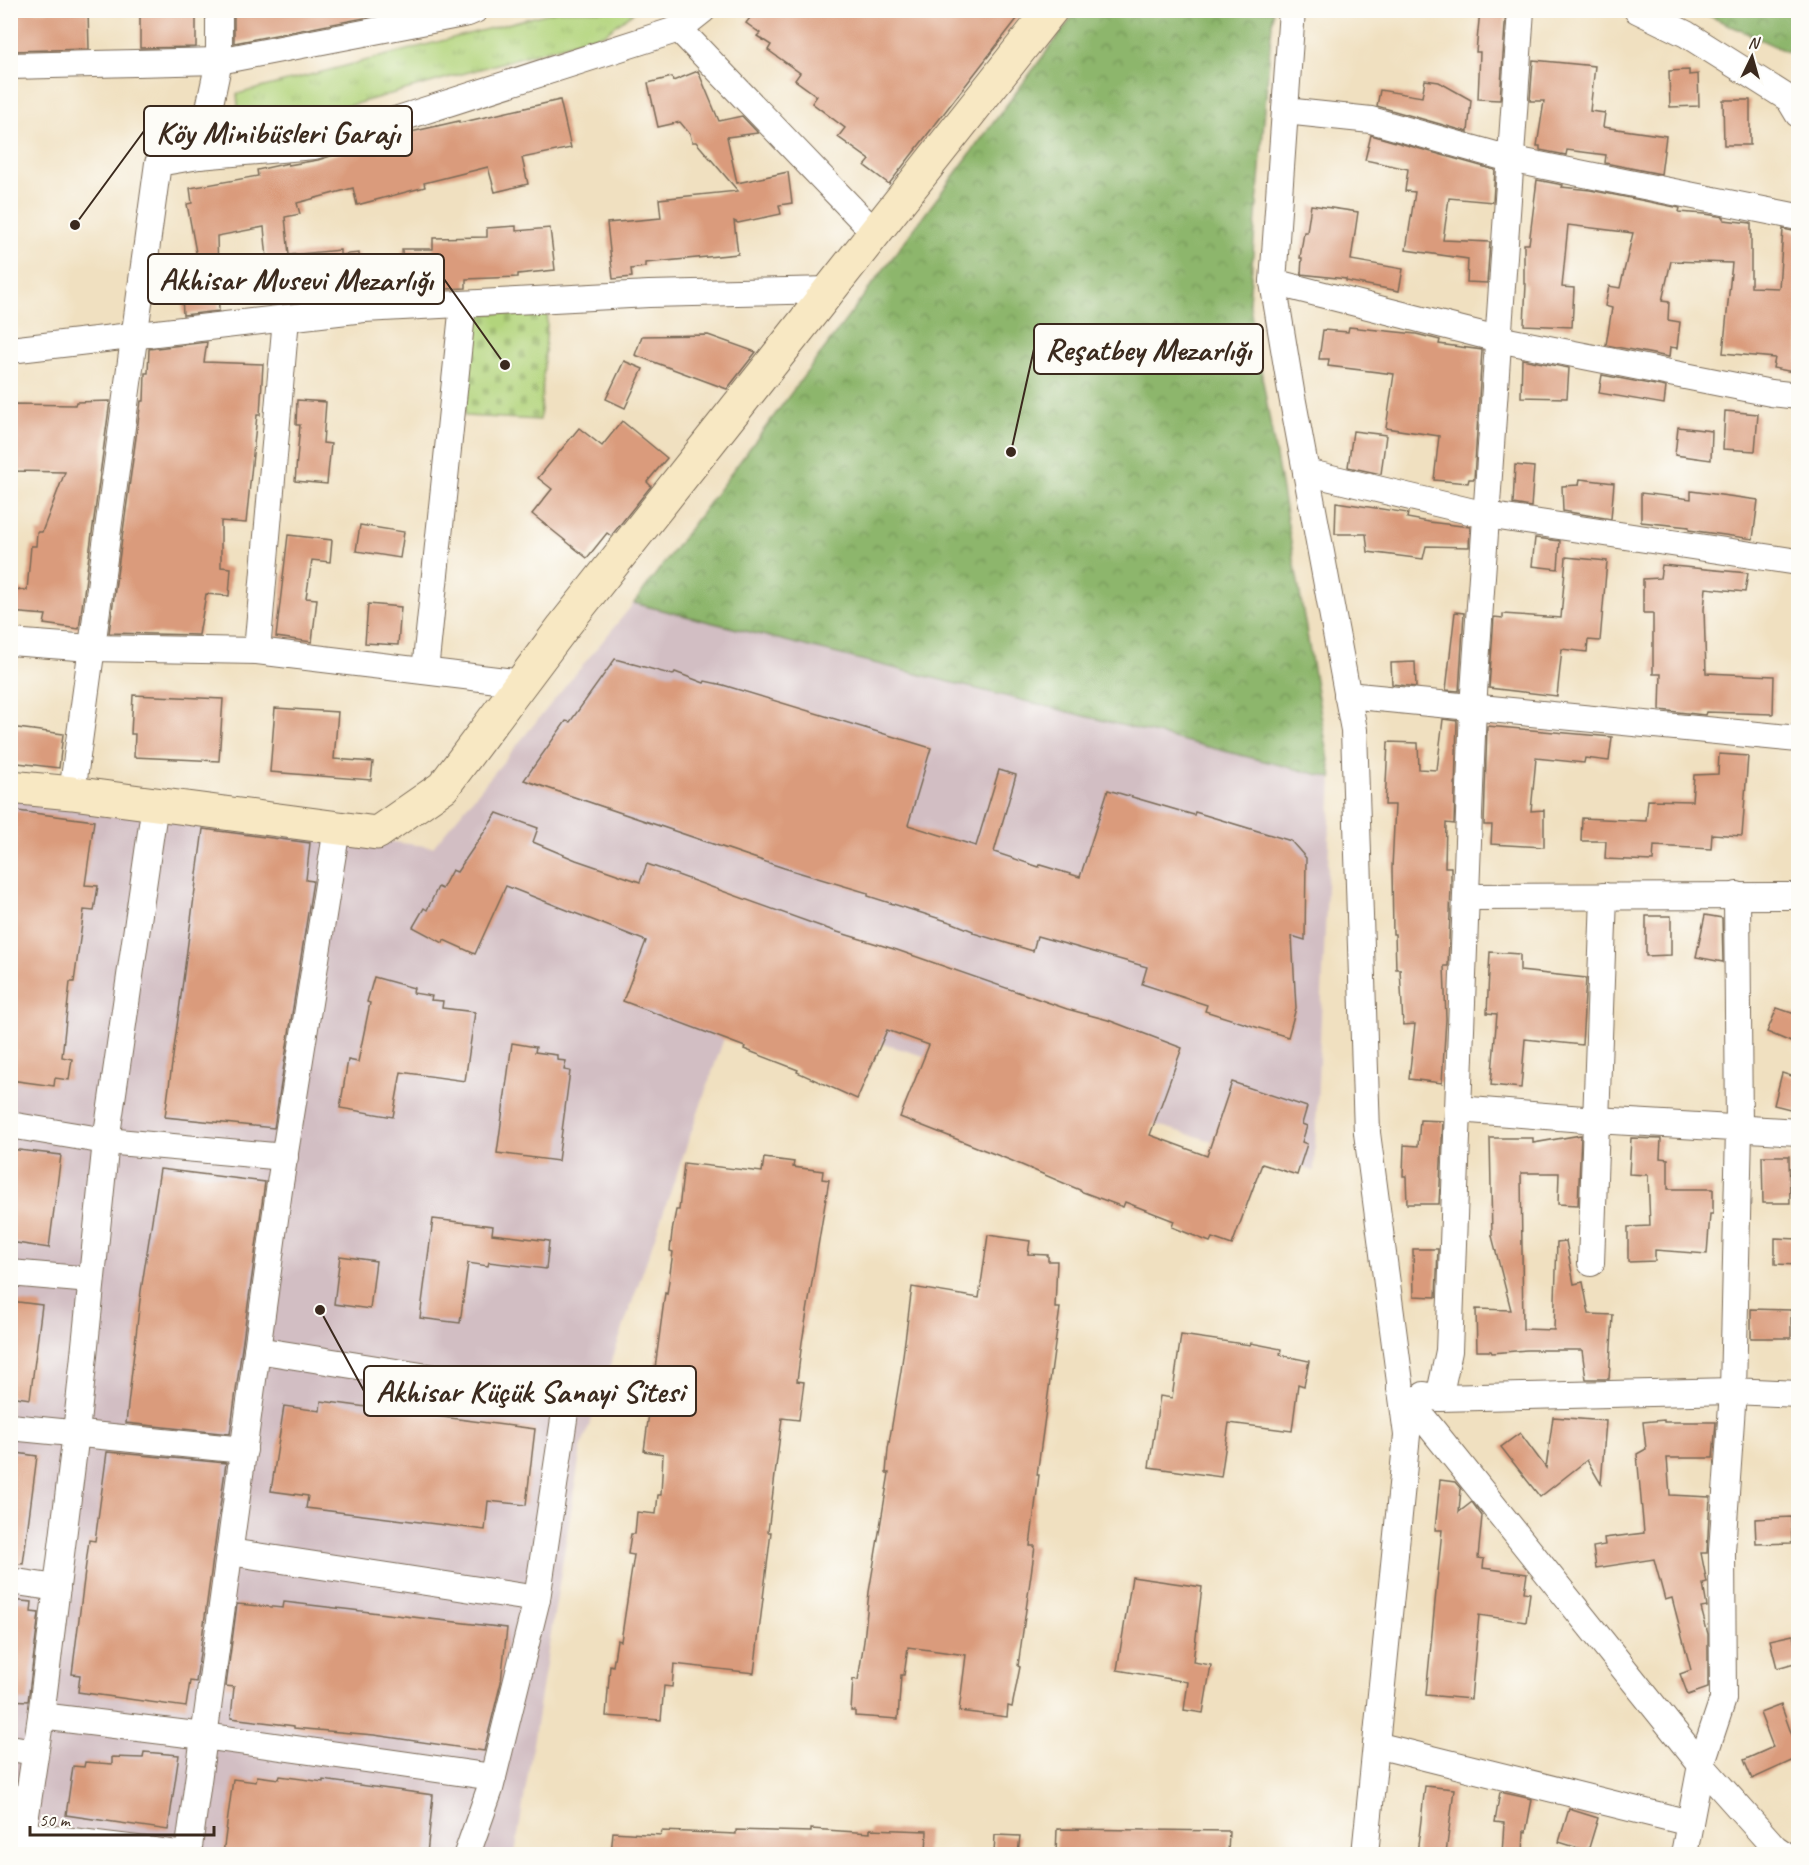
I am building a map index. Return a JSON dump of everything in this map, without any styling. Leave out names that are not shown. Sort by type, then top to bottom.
[{"type":"street","points":[[199,156],[219,61],[219,10]]},
{"type":"street","points":[[72,793],[158,163],[199,156],[314,146],[679,29],[703,10]]},
{"type":"street","points":[[10,787],[377,833],[443,787],[570,618],[1051,10]]},
{"type":"street","points":[[1292,10],[1273,282],[1305,472],[1354,730],[1367,1133],[1407,1435],[1365,1854]]},
{"type":"street","points":[[1439,1398],[1449,1351],[1473,707],[1521,10]]},
{"type":"street","points":[[1637,10],[1686,34],[1789,99],[1798,114]]},
{"type":"street","points":[[10,66],[219,61],[470,12]]},
{"type":"street","points":[[679,29],[875,233]]},
{"type":"street","points":[[1285,111],[1371,120],[1510,159],[1798,217]]},
{"type":"street","points":[[1273,282],[1498,339],[1772,393],[1798,396]]},
{"type":"street","points":[[10,350],[364,309],[649,294],[830,290]]},
{"type":"street","points":[[425,671],[463,304]]},
{"type":"street","points":[[256,651],[286,318]]},
{"type":"street","points":[[1305,472],[1486,515],[1798,562]]},
{"type":"street","points":[[10,642],[91,648],[256,651],[522,683]]},
{"type":"street","points":[[1347,695],[1798,739]]},
{"type":"street","points":[[155,804],[106,1141],[76,1433],[41,1716],[21,1845],[178,1854]]},
{"type":"street","points":[[188,1854],[285,1157],[337,828]]},
{"type":"street","points":[[1684,1854],[1701,1765],[1723,1699],[1722,1551],[1733,1391],[1739,1129],[1737,895]]},
{"type":"street","points":[[1591,1263],[1604,896]]},
{"type":"street","points":[[1466,897],[1798,896]]},
{"type":"street","points":[[1458,1109],[1798,1132]]},
{"type":"street","points":[[10,1125],[106,1141],[285,1157]]},
{"type":"street","points":[[10,1273],[92,1280]]},
{"type":"street","points":[[257,1350],[567,1399],[537,1599],[493,1778],[467,1854]]},
{"type":"street","points":[[1400,1389],[1439,1398],[1733,1391],[1798,1394]]},
{"type":"street","points":[[1400,1389],[1701,1765],[1775,1848],[1784,1854]]},
{"type":"street","points":[[10,1427],[244,1450]]},
{"type":"street","points":[[230,1552],[537,1599]]},
{"type":"street","points":[[10,1581],[57,1588]]},
{"type":"street","points":[[41,1716],[204,1736],[493,1778]]},
{"type":"street","points":[[1376,1745],[1690,1823]]},
{"type":"street","points":[[10,1748],[35,1752]]},
{"type":"shaded area","points":[[634,603],[1332,778],[1314,1171],[737,1001],[581,1449],[515,1854],[11,1854],[11,795],[433,847]]},
{"type":"green space","points":[[557,11],[635,11],[604,34],[241,136],[237,94]]},
{"type":"green space","points":[[1077,11],[1273,11],[1249,301],[1332,778],[634,603]]},
{"type":"green space","points":[[1699,11],[1798,11],[1798,57]]},
{"type":"green space","points":[[548,311],[540,420],[465,416],[468,314]]},
{"type":"building","points":[[140,10],[196,10],[196,47],[140,48]]},
{"type":"building","points":[[234,10],[385,10],[385,14],[234,43]]},
{"type":"building","points":[[756,10],[1024,10],[889,184],[865,166],[870,160],[838,137],[845,128],[812,103],[817,96],[795,80],[800,73],[768,50],[771,45],[757,36],[760,33],[746,23]]},
{"type":"building","points":[[1480,10],[1506,10],[1500,100],[1478,99],[1480,52],[1476,52]]},
{"type":"building","points":[[12,11],[88,11],[89,49],[12,51]]},
{"type":"building","points":[[1533,60],[1595,66],[1590,111],[1605,113],[1603,127],[1666,136],[1661,174],[1605,163],[1606,155],[1567,150],[1566,155],[1540,150],[1540,146],[1537,146],[1544,101],[1530,101]]},
{"type":"building","points":[[1689,70],[1689,75],[1698,74],[1699,106],[1670,107],[1669,71]]},
{"type":"building","points":[[698,71],[719,121],[742,116],[758,133],[727,137],[737,183],[788,172],[792,203],[779,205],[781,214],[738,223],[734,221],[738,254],[645,263],[645,267],[631,269],[632,277],[613,279],[607,223],[661,218],[659,199],[738,191],[696,142],[692,142],[690,134],[680,122],[658,127],[648,83],[672,77],[673,81]]},
{"type":"building","points":[[1425,80],[1439,82],[1471,100],[1468,132],[1377,106],[1380,90],[1422,97]]},
{"type":"building","points":[[560,100],[571,148],[522,158],[528,184],[495,192],[488,167],[424,183],[425,187],[357,205],[353,188],[297,203],[300,214],[285,217],[289,255],[340,250],[340,255],[359,253],[362,290],[345,291],[345,295],[271,302],[264,227],[217,236],[219,311],[183,315],[181,273],[185,273],[185,263],[198,263],[187,204],[192,203],[190,188],[258,176],[257,170],[288,163],[288,165],[318,160],[398,135]]},
{"type":"building","points":[[1723,100],[1750,100],[1750,145],[1724,145]]},
{"type":"building","points":[[1371,135],[1495,170],[1493,202],[1449,198],[1443,240],[1490,242],[1487,283],[1467,282],[1468,259],[1406,250],[1415,192],[1405,191],[1408,169],[1365,160]]},
{"type":"building","points":[[1537,180],[1563,185],[1562,187],[1590,190],[1680,208],[1679,212],[1705,214],[1724,217],[1724,220],[1751,223],[1751,287],[1779,288],[1783,229],[1798,232],[1798,373],[1773,368],[1775,358],[1723,353],[1732,263],[1671,261],[1662,301],[1669,302],[1668,320],[1680,322],[1677,348],[1670,347],[1669,357],[1606,345],[1612,308],[1605,306],[1609,286],[1620,288],[1633,233],[1568,225],[1562,287],[1574,288],[1572,327],[1524,325],[1526,284],[1524,284],[1524,244],[1529,244]]},
{"type":"building","points":[[1311,205],[1358,212],[1351,260],[1403,269],[1399,291],[1346,281],[1346,279],[1301,274],[1302,258],[1300,258]]},
{"type":"building","points":[[516,226],[516,231],[550,228],[555,270],[518,274],[518,277],[466,279],[466,288],[404,291],[402,249],[433,249],[433,238],[487,237],[487,228]]},
{"type":"building","points":[[1349,327],[1416,334],[1440,340],[1439,344],[1482,350],[1474,479],[1469,479],[1468,483],[1434,480],[1439,436],[1386,428],[1394,374],[1328,366],[1329,359],[1319,359],[1323,330],[1348,332]]},
{"type":"building","points":[[708,335],[756,352],[727,389],[635,355],[642,336]]},
{"type":"building","points":[[207,342],[204,362],[263,364],[260,415],[257,415],[246,523],[221,521],[221,567],[231,568],[229,596],[206,594],[199,635],[109,633],[141,401],[144,401],[145,373],[148,373],[149,349]]},
{"type":"building","points":[[1522,359],[1569,368],[1567,398],[1521,397]]},
{"type":"building","points":[[624,361],[643,369],[625,408],[606,399]]},
{"type":"building","points":[[1602,375],[1666,387],[1664,404],[1599,393]]},
{"type":"building","points":[[297,400],[326,402],[323,443],[331,444],[327,484],[295,481],[300,425],[296,425]]},
{"type":"building","points":[[110,401],[79,629],[44,624],[46,615],[10,612],[10,589],[27,590],[31,546],[36,546],[37,532],[42,532],[65,472],[12,471],[13,404],[75,405],[76,402]]},
{"type":"building","points":[[1725,411],[1758,414],[1755,451],[1723,449]]},
{"type":"building","points":[[622,421],[667,458],[647,482],[651,486],[611,536],[607,533],[587,558],[532,514],[552,489],[538,478],[579,428],[602,446]]},
{"type":"building","points":[[1678,427],[1712,431],[1711,460],[1675,455]]},
{"type":"building","points":[[1353,431],[1386,435],[1381,474],[1348,467]]},
{"type":"building","points":[[1515,465],[1534,467],[1531,507],[1513,504]]},
{"type":"building","points":[[1580,479],[1614,483],[1611,519],[1563,511],[1562,486],[1579,485]]},
{"type":"building","points":[[1691,491],[1758,500],[1753,539],[1689,530],[1689,527],[1641,522],[1641,493],[1691,499]]},
{"type":"building","points":[[1336,502],[1408,513],[1407,518],[1470,527],[1469,547],[1426,546],[1423,559],[1368,552],[1366,534],[1335,534]]},
{"type":"building","points":[[360,525],[404,532],[400,558],[356,551]]},
{"type":"building","points":[[288,535],[332,540],[330,562],[312,560],[306,598],[317,599],[312,642],[276,637]]},
{"type":"building","points":[[1535,538],[1560,541],[1558,569],[1532,566]]},
{"type":"building","points":[[1566,557],[1607,561],[1600,641],[1588,640],[1587,652],[1562,649],[1557,696],[1489,688],[1494,617],[1503,618],[1503,614],[1561,618]]},
{"type":"building","points":[[1662,565],[1748,573],[1745,592],[1706,588],[1704,609],[1706,673],[1774,676],[1773,714],[1706,712],[1705,715],[1660,710],[1661,674],[1653,674],[1653,613],[1643,613],[1643,579],[1660,578]]},
{"type":"building","points":[[368,604],[401,607],[398,645],[365,643]]},
{"type":"building","points":[[1455,612],[1464,613],[1459,691],[1446,690]]},
{"type":"building","points":[[615,659],[673,675],[675,672],[704,683],[705,681],[723,685],[931,748],[908,825],[976,846],[999,770],[1016,775],[994,852],[1039,867],[1040,865],[1080,877],[1108,790],[1194,815],[1195,812],[1291,841],[1306,858],[1305,940],[1292,936],[1296,1008],[1288,1037],[1205,1011],[1207,1005],[1142,984],[1147,967],[1037,936],[1033,951],[973,933],[953,923],[868,896],[868,893],[784,868],[524,780],[566,721],[570,722]]},
{"type":"building","points":[[1415,662],[1416,687],[1392,684],[1391,663]]},
{"type":"building","points":[[133,695],[223,699],[219,761],[134,757],[135,734],[131,734]]},
{"type":"building","points":[[275,708],[338,712],[334,759],[373,762],[371,780],[270,772]]},
{"type":"building","points":[[1443,719],[1457,721],[1454,824],[1446,823],[1445,867],[1451,867],[1451,887],[1448,966],[1444,966],[1446,1019],[1442,1083],[1409,1079],[1415,1024],[1403,1025],[1400,969],[1396,969],[1395,934],[1393,934],[1392,868],[1395,805],[1385,805],[1388,742],[1418,743],[1419,769],[1437,770]]},
{"type":"building","points":[[1487,726],[1612,737],[1609,761],[1585,758],[1584,763],[1536,758],[1531,811],[1544,810],[1544,847],[1491,844],[1492,825],[1484,825]]},
{"type":"building","points":[[10,727],[63,734],[59,768],[10,762]]},
{"type":"building","points":[[1719,754],[1748,756],[1742,836],[1712,834],[1711,849],[1654,846],[1653,861],[1605,859],[1606,841],[1581,841],[1582,818],[1646,821],[1648,800],[1692,801],[1694,775],[1718,774]]},
{"type":"building","points":[[10,810],[94,821],[85,885],[98,886],[94,911],[84,910],[74,982],[70,982],[62,1057],[72,1059],[69,1080],[55,1078],[54,1086],[10,1080]]},
{"type":"building","points":[[497,813],[538,828],[533,842],[576,860],[640,882],[647,864],[834,931],[897,950],[1067,1009],[1108,1020],[1182,1048],[1150,1135],[1207,1156],[1232,1082],[1307,1107],[1302,1124],[1307,1126],[1302,1142],[1307,1144],[1297,1175],[1262,1164],[1232,1245],[1212,1238],[1210,1242],[1172,1227],[1174,1221],[1125,1202],[1123,1207],[1080,1191],[1010,1160],[900,1117],[929,1045],[887,1030],[857,1099],[797,1072],[798,1070],[744,1049],[745,1047],[623,1001],[646,941],[506,886],[475,954],[444,940],[443,943],[413,927],[424,908],[427,910],[438,887],[442,889],[452,870],[457,872]]},
{"type":"building","points":[[203,829],[310,843],[306,880],[313,881],[274,1128],[165,1117]]},
{"type":"building","points":[[1705,915],[1722,918],[1723,962],[1696,957]]},
{"type":"building","points":[[1646,916],[1671,916],[1671,955],[1646,956]]},
{"type":"building","points":[[1490,952],[1520,954],[1520,971],[1586,978],[1582,1045],[1525,1039],[1521,1088],[1491,1085],[1497,1014],[1487,1013]]},
{"type":"building","points":[[374,977],[414,988],[413,993],[432,996],[431,1000],[443,1001],[442,1008],[475,1012],[465,1081],[401,1072],[393,1117],[340,1108],[348,1060],[358,1062],[370,1003],[367,1002]]},
{"type":"building","points":[[1777,1008],[1798,1015],[1798,1045],[1767,1032]]},
{"type":"building","points":[[512,1043],[536,1047],[535,1052],[557,1055],[557,1060],[566,1061],[564,1070],[570,1071],[558,1161],[497,1153]]},
{"type":"building","points":[[1782,1073],[1798,1078],[1798,1111],[1774,1105]]},
{"type":"building","points":[[1420,1120],[1443,1121],[1439,1204],[1407,1204],[1406,1176],[1403,1176],[1404,1145],[1418,1146]]},
{"type":"building","points":[[1581,1135],[1578,1205],[1558,1204],[1559,1173],[1521,1173],[1523,1329],[1554,1330],[1557,1242],[1566,1241],[1574,1284],[1583,1282],[1589,1314],[1613,1315],[1609,1379],[1586,1379],[1582,1350],[1527,1350],[1492,1353],[1491,1351],[1477,1351],[1476,1309],[1511,1310],[1492,1236],[1490,1138],[1533,1138],[1533,1143]]},
{"type":"building","points":[[1631,1138],[1661,1139],[1660,1158],[1668,1159],[1668,1189],[1713,1189],[1713,1214],[1710,1214],[1707,1254],[1655,1250],[1655,1261],[1628,1262],[1628,1227],[1650,1226],[1648,1175],[1629,1174]]},
{"type":"building","points":[[10,1149],[61,1155],[49,1248],[10,1242]]},
{"type":"building","points":[[1762,1156],[1789,1156],[1790,1203],[1763,1203]]},
{"type":"building","points":[[764,1158],[794,1162],[793,1167],[823,1171],[822,1179],[829,1180],[797,1381],[804,1382],[799,1420],[782,1418],[754,1673],[674,1664],[672,1687],[664,1686],[661,1720],[606,1716],[610,1665],[613,1666],[617,1640],[621,1641],[634,1555],[628,1554],[631,1534],[635,1534],[637,1512],[656,1514],[658,1495],[661,1495],[663,1454],[644,1451],[665,1293],[667,1294],[673,1252],[670,1251],[672,1232],[676,1210],[679,1210],[684,1163],[762,1172]]},
{"type":"building","points":[[160,1169],[265,1182],[230,1434],[126,1423],[141,1291]]},
{"type":"building","points":[[433,1219],[493,1226],[492,1234],[549,1241],[546,1269],[489,1262],[488,1266],[468,1263],[460,1323],[420,1318]]},
{"type":"building","points":[[988,1235],[1030,1241],[1028,1254],[1048,1255],[1048,1261],[1057,1261],[1055,1308],[1060,1308],[1037,1475],[1039,1475],[1030,1546],[1035,1546],[1018,1666],[1020,1667],[1012,1707],[1008,1706],[1007,1717],[959,1711],[966,1655],[908,1647],[904,1675],[901,1675],[898,1719],[855,1716],[855,1711],[851,1711],[853,1679],[858,1680],[864,1641],[869,1592],[889,1473],[886,1473],[888,1449],[912,1287],[979,1298]]},
{"type":"building","points":[[1775,1238],[1798,1239],[1798,1265],[1775,1264]]},
{"type":"building","points":[[1413,1249],[1438,1249],[1436,1297],[1414,1296]]},
{"type":"building","points":[[340,1256],[376,1261],[370,1309],[334,1304]]},
{"type":"building","points":[[10,1301],[42,1305],[30,1399],[10,1396]]},
{"type":"building","points":[[1751,1309],[1791,1310],[1791,1338],[1751,1338]]},
{"type":"building","points":[[1181,1335],[1281,1349],[1280,1355],[1309,1361],[1304,1386],[1298,1384],[1292,1431],[1229,1423],[1221,1477],[1149,1467],[1160,1396],[1172,1398]]},
{"type":"building","points":[[321,1401],[535,1429],[526,1505],[488,1501],[485,1530],[306,1508],[308,1496],[271,1491],[284,1406],[320,1411]]},
{"type":"building","points":[[1553,1417],[1606,1421],[1601,1484],[1587,1460],[1540,1497],[1501,1447],[1520,1433],[1546,1468]]},
{"type":"building","points":[[1664,1420],[1664,1422],[1716,1422],[1713,1458],[1667,1458],[1670,1495],[1710,1497],[1707,1553],[1701,1553],[1707,1583],[1703,1584],[1707,1607],[1701,1608],[1708,1634],[1708,1688],[1688,1695],[1680,1674],[1691,1670],[1672,1598],[1665,1600],[1654,1559],[1596,1568],[1593,1547],[1605,1545],[1604,1538],[1644,1533],[1637,1454],[1646,1449],[1643,1422]]},
{"type":"building","points":[[10,1452],[37,1456],[23,1564],[10,1563]]},
{"type":"building","points":[[107,1452],[226,1463],[196,1682],[190,1681],[186,1707],[78,1692],[80,1675],[72,1674],[89,1540],[95,1541]]},
{"type":"building","points":[[1440,1480],[1455,1482],[1461,1489],[1459,1512],[1472,1502],[1482,1516],[1478,1558],[1484,1559],[1483,1568],[1527,1574],[1524,1592],[1530,1593],[1526,1622],[1479,1615],[1471,1699],[1426,1695],[1442,1530],[1435,1530]]},
{"type":"building","points":[[1791,1517],[1792,1543],[1756,1544],[1755,1519]]},
{"type":"building","points":[[1132,1577],[1202,1587],[1193,1662],[1211,1665],[1203,1713],[1184,1710],[1188,1682],[1117,1670]]},
{"type":"building","points":[[10,1600],[32,1602],[31,1612],[39,1613],[28,1701],[10,1700]]},
{"type":"building","points":[[284,1602],[507,1628],[501,1682],[484,1751],[231,1718],[234,1687],[226,1686],[237,1604],[283,1608]]},
{"type":"building","points":[[1793,1635],[1798,1662],[1777,1668],[1770,1640]]},
{"type":"building","points":[[1781,1705],[1798,1752],[1798,1758],[1752,1779],[1744,1760],[1773,1747],[1760,1713]]},
{"type":"building","points":[[144,1752],[179,1755],[168,1830],[66,1815],[73,1766],[84,1767],[85,1762],[112,1764],[112,1757],[143,1758]]},
{"type":"building","points":[[257,1776],[279,1779],[280,1776],[323,1782],[323,1780],[433,1795],[427,1854],[223,1854],[233,1779],[256,1782]]},
{"type":"building","points":[[1425,1786],[1454,1789],[1446,1854],[1417,1854]]},
{"type":"building","points":[[1500,1792],[1532,1799],[1526,1832],[1524,1831],[1523,1854],[1502,1854],[1504,1823],[1495,1822]]},
{"type":"building","points":[[1569,1809],[1598,1818],[1588,1851],[1559,1842]]},
{"type":"building","points":[[811,1829],[870,1833],[870,1829],[927,1831],[926,1854],[611,1854],[613,1832],[661,1835],[662,1831],[736,1834],[736,1830],[811,1832]]},
{"type":"building","points":[[1057,1829],[1229,1831],[1228,1854],[1056,1854]]},
{"type":"building","points":[[995,1835],[1020,1836],[1018,1854],[994,1854]]},
{"type":"place","name":"Köy Minibüsleri Garajı","points":[[75,225]]},
{"type":"place","name":"Akhisar Musevi Mezarlığı","points":[[505,365]]},
{"type":"place","name":"Reşatbey Mezarlığı","points":[[1011,452]]},
{"type":"place","name":"Akhisar Küçük Sanayi Sitesi","points":[[320,1310]]}]
